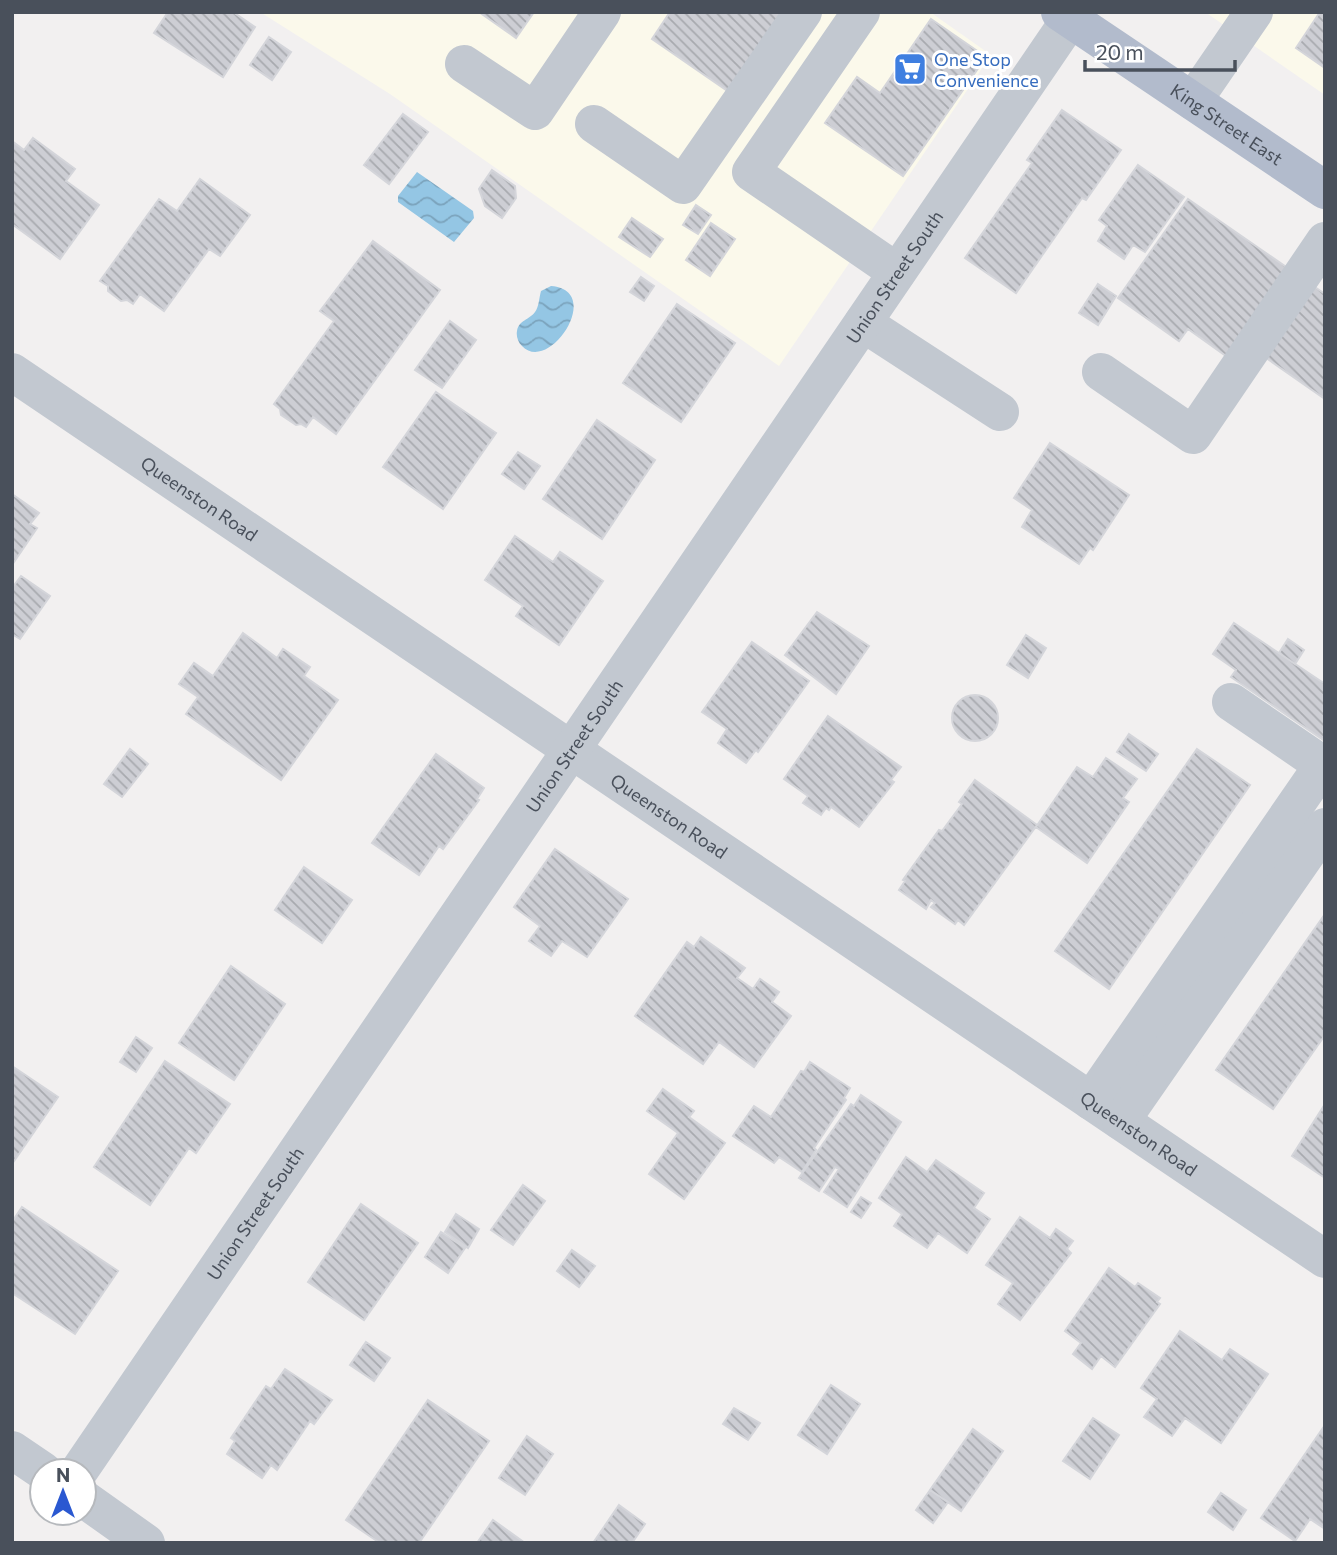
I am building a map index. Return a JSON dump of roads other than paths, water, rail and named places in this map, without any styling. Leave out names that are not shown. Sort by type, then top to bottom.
[{"type":"main road","name":"King Street East","points":[[1069,15],[1325,190]]},
{"type":"street","points":[[464,64],[535,111],[603,12]]},
{"type":"street","points":[[594,124],[683,185],[803,12]]},
{"type":"street","points":[[861,12],[751,172],[897,272]]},
{"type":"street","points":[[1193,101],[1254,12]]},
{"type":"street","name":"Union Street South","points":[[89,1457],[863,323],[1069,15]]},
{"type":"street","points":[[1101,372],[1193,435],[1325,241]]},
{"type":"street","points":[[863,323],[1000,412]]},
{"type":"street","name":"Queenston Road","points":[[12,372],[1325,1259]]},
{"type":"street","points":[[1091,1101],[1323,765],[1231,702]]},
{"type":"street","points":[[1122,1122],[1325,827]]},
{"type":"street","points":[[12,1450],[28,1461]]},
{"type":"street","points":[[98,1509],[146,1543]]},
{"type":"water","points":[[417,172],[473,211],[474,218],[454,242],[398,202],[398,196]]},
{"type":"water","points":[[551,286],[566,291],[573,301],[573,314],[557,341],[546,349],[533,352],[522,346],[517,331],[536,310],[541,291]]},
{"type":"place","name":"One Stop Convenience","points":[[910,69]]}]
